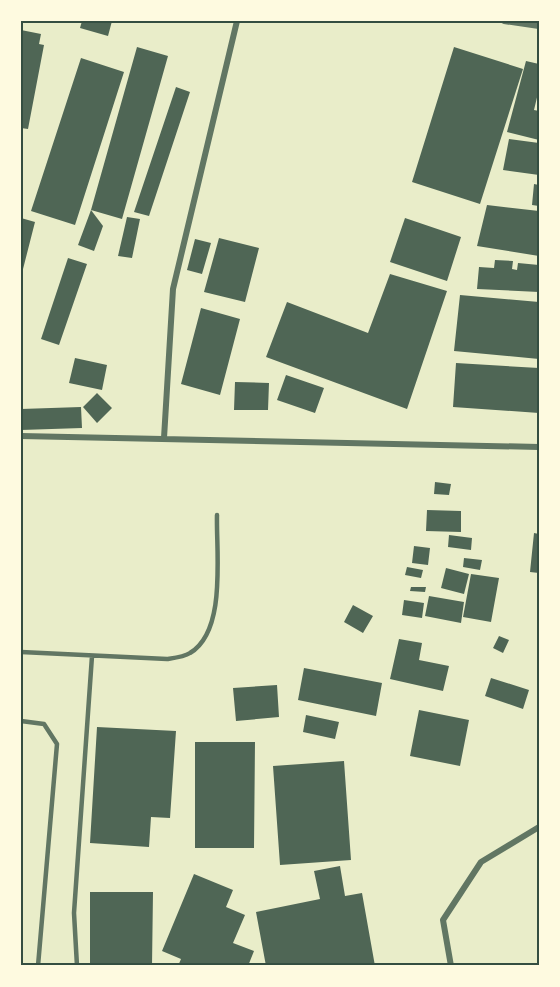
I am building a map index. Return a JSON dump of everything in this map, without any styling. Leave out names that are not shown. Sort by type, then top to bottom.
[{"type":"street","points":[[164,438],[173,289],[237,21]]},
{"type":"street","points":[[504,21],[539,26]]},
{"type":"street","points":[[21,436],[539,447]]},
{"type":"street","points":[[451,966],[443,920],[481,862],[539,827]]},
{"type":"lane","points":[[21,652],[167,659],[189,654],[208,632],[216,609],[217,515]]},
{"type":"lane","points":[[77,966],[74,913],[92,656]]},
{"type":"lane","points":[[21,721],[44,724],[57,744],[38,966]]},
{"type":"building","points":[[82,21],[112,21],[108,36],[80,28]]},
{"type":"building","points":[[21,30],[41,34],[39,44],[44,45],[28,129],[21,128]]},
{"type":"building","points":[[137,47],[168,56],[122,219],[91,210]]},
{"type":"building","points":[[454,47],[523,69],[480,204],[412,182]]},
{"type":"building","points":[[81,58],[124,72],[75,225],[31,211]]},
{"type":"building","points":[[526,61],[539,64],[539,89],[534,110],[539,111],[539,140],[507,132]]},
{"type":"building","points":[[176,87],[190,92],[149,216],[134,212]]},
{"type":"building","points":[[509,139],[539,143],[539,175],[503,170]]},
{"type":"building","points":[[534,184],[539,185],[539,206],[532,205]]},
{"type":"building","points":[[487,205],[539,211],[539,256],[477,246]]},
{"type":"building","points":[[91,210],[103,226],[94,251],[78,245]]},
{"type":"building","points":[[127,217],[140,219],[132,258],[118,256]]},
{"type":"building","points":[[21,218],[35,222],[22,273],[21,272]]},
{"type":"building","points":[[405,218],[461,237],[447,281],[390,262]]},
{"type":"building","points":[[219,238],[259,248],[245,302],[204,292]]},
{"type":"building","points":[[195,239],[211,243],[202,274],[187,270]]},
{"type":"building","points":[[68,258],[87,264],[59,345],[41,339]]},
{"type":"building","points":[[495,260],[513,261],[512,269],[517,270],[518,263],[539,265],[539,292],[477,289],[479,267],[494,268]]},
{"type":"building","points":[[390,274],[447,291],[407,409],[266,357],[287,302],[368,333]]},
{"type":"building","points":[[460,295],[539,302],[539,359],[454,351]]},
{"type":"building","points":[[201,308],[240,319],[220,395],[181,384]]},
{"type":"building","points":[[75,358],[107,365],[102,390],[69,383]]},
{"type":"building","points":[[456,363],[539,368],[539,413],[453,407]]},
{"type":"building","points":[[286,375],[324,388],[315,413],[277,400]]},
{"type":"building","points":[[235,382],[269,383],[268,410],[234,410]]},
{"type":"building","points":[[97,393],[112,408],[97,423],[83,407]]},
{"type":"building","points":[[81,407],[82,428],[21,430],[21,409]]},
{"type":"building","points":[[435,482],[451,484],[449,495],[434,494]]},
{"type":"building","points":[[427,510],[461,511],[461,532],[426,531]]},
{"type":"building","points":[[534,533],[539,534],[539,573],[530,572]]},
{"type":"building","points":[[449,535],[472,538],[471,550],[448,547]]},
{"type":"building","points":[[414,546],[430,548],[428,565],[412,563]]},
{"type":"building","points":[[464,558],[482,560],[480,570],[463,567]]},
{"type":"building","points":[[407,567],[423,570],[421,578],[405,575]]},
{"type":"building","points":[[446,568],[469,574],[464,594],[441,588]]},
{"type":"building","points":[[471,574],[499,578],[491,622],[463,617]]},
{"type":"building","points":[[411,587],[426,587],[425,592],[410,591]]},
{"type":"building","points":[[429,596],[464,602],[461,623],[425,616]]},
{"type":"building","points":[[404,600],[424,603],[422,618],[402,615]]},
{"type":"building","points":[[353,605],[373,616],[363,633],[344,622]]},
{"type":"building","points":[[499,636],[509,640],[503,653],[493,648]]},
{"type":"building","points":[[399,639],[422,643],[419,660],[449,666],[443,691],[390,679]]},
{"type":"building","points":[[304,668],[382,683],[376,716],[298,700]]},
{"type":"building","points":[[491,678],[529,690],[523,709],[485,696]]},
{"type":"building","points":[[277,685],[279,717],[236,721],[233,688]]},
{"type":"building","points":[[419,710],[469,720],[460,766],[410,756]]},
{"type":"building","points":[[306,715],[339,722],[335,739],[303,732]]},
{"type":"building","points":[[97,727],[176,731],[170,818],[151,817],[149,847],[90,843]]},
{"type":"building","points":[[195,742],[255,742],[254,848],[195,848]]},
{"type":"building","points":[[344,761],[351,860],[280,865],[273,766]]},
{"type":"building","points":[[340,866],[345,896],[362,893],[375,966],[266,966],[256,912],[320,899],[314,871]]},
{"type":"building","points":[[194,874],[233,890],[226,907],[245,915],[233,943],[254,951],[248,966],[178,966],[181,959],[162,951]]},
{"type":"building","points":[[90,892],[153,892],[152,966],[90,966]]}]
